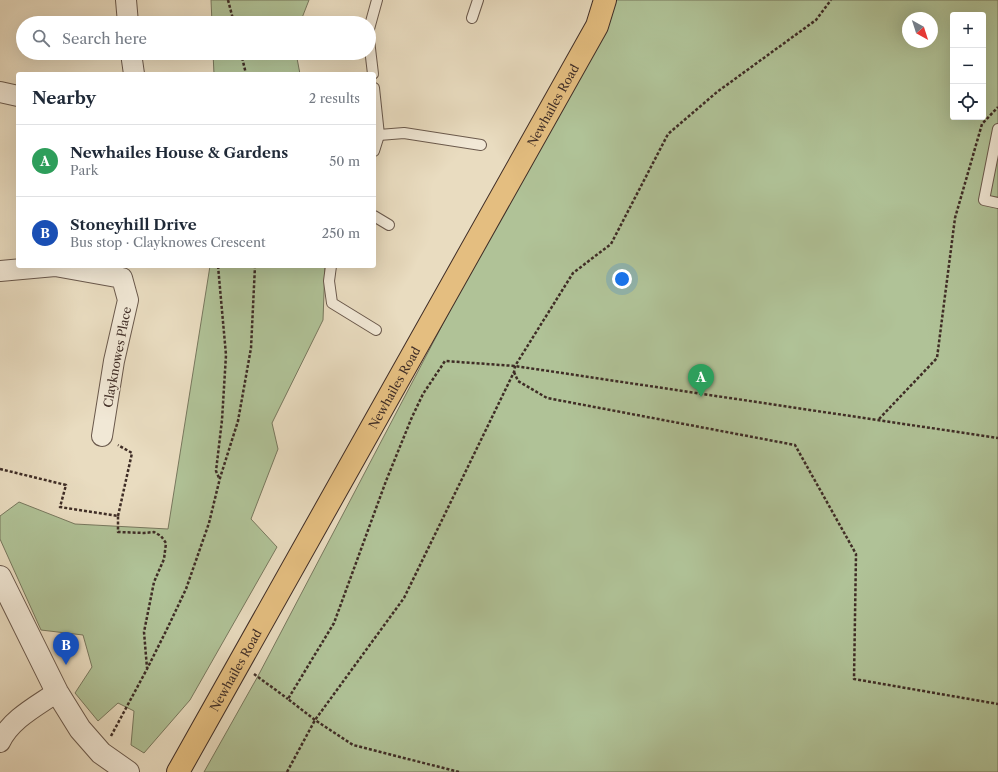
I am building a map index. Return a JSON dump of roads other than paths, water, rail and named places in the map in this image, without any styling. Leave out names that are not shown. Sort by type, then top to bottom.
[{"type":"main road","name":"Newhailes Road","points":[[178,772],[597,26],[605,0]]},
{"type":"street","points":[[126,0],[127,16]]},
{"type":"street","points":[[132,60],[134,72]]},
{"type":"street","points":[[0,92],[16,96]]},
{"type":"street","name":"Clayknowes Place","points":[[0,271],[33,268]]},
{"type":"street","name":"Clayknowes Place","points":[[78,268],[124,272],[128,300],[114,361],[102,436]]},
{"type":"street","points":[[0,577],[57,692],[80,728],[101,753],[128,772]]},
{"type":"street","points":[[0,742],[3,736],[19,718],[57,692]]},
{"type":"lane","points":[[373,16],[377,0]]},
{"type":"lane","points":[[472,18],[478,0]]},
{"type":"lane","points":[[371,60],[373,72]]},
{"type":"lane","points":[[376,107],[379,135],[376,145]]},
{"type":"lane","points":[[998,129],[984,200],[998,203]]},
{"type":"lane","points":[[379,135],[404,133],[481,145]]},
{"type":"lane","points":[[376,217],[389,225]]},
{"type":"lane","points":[[331,268],[329,281],[332,303],[376,330]]},
{"type":"place","name":"Newhailes House & Gardens","points":[[701,397]]},
{"type":"place","name":"Stoneyhill Drive","points":[[66,665]]}]
